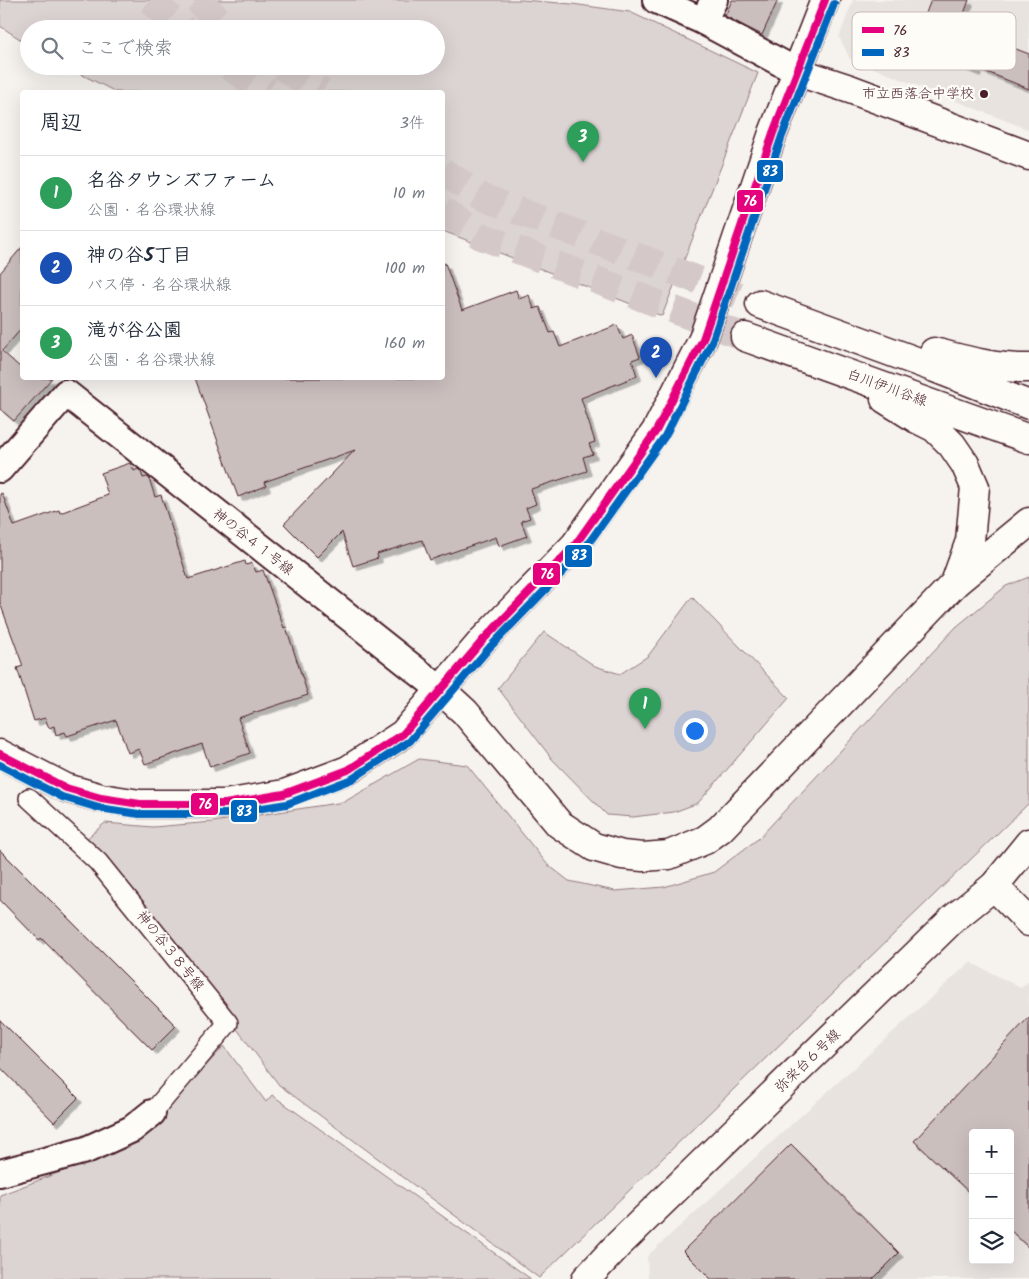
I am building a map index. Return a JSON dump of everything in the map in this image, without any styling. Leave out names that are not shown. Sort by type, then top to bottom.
[{"type":"street","points":[[656,0],[709,10],[798,72],[850,89],[1029,156]]},
{"type":"street","points":[[0,754],[66,788],[101,798],[140,804],[225,804],[284,794],[348,770],[403,734],[483,640],[575,546],[656,431],[703,339],[773,133],[825,0]]},
{"type":"street","points":[[760,304],[807,320],[1029,405]]},
{"type":"street","points":[[807,320],[968,360],[1029,368]]},
{"type":"street","name":"白川伊川谷線","points":[[746,337],[1029,439]]},
{"type":"street","points":[[842,372],[917,419],[935,428],[952,445],[964,464],[974,487],[973,517],[970,540],[955,583]]},
{"type":"street","name":"神の谷４１号線","points":[[0,469],[72,385],[441,690]]},
{"type":"street","points":[[441,690],[465,712],[559,824],[594,847],[622,855],[643,857],[668,855],[705,840],[720,830],[955,583],[1029,522]]},
{"type":"street","name":"神の谷３８号線","points":[[29,798],[98,862],[228,1023],[152,1113]]},
{"type":"street","name":"弥栄台６号線","points":[[587,1279],[618,1245],[953,919],[994,886],[1029,843]]},
{"type":"street","points":[[994,886],[1029,922]]},
{"type":"street","points":[[0,1173],[86,1150],[132,1129],[152,1113]]},
{"type":"shaded area","points":[[0,0],[522,0],[572,4],[630,12],[758,73],[662,316],[445,232],[445,90],[112,90],[83,75],[445,75],[445,20],[20,20],[20,39],[0,26]]},
{"type":"shaded area","points":[[853,0],[1029,0],[1029,130],[878,70],[1016,70],[1016,12],[852,12],[852,60],[839,37]]},
{"type":"shaded area","points":[[1029,577],[1029,803],[539,1278],[279,1085],[234,1025],[85,840],[105,823],[153,827],[213,822],[344,802],[419,759],[467,765],[547,864],[569,881],[615,891],[664,887],[714,872],[759,838],[956,627],[1006,586]]},
{"type":"shaded area","points":[[692,597],[789,698],[698,803],[674,812],[633,817],[607,815],[552,759],[498,688],[544,632],[595,666],[620,674],[648,656]]},
{"type":"shaded area","points":[[970,962],[1021,988],[1029,981],[1029,1279],[648,1279],[647,1256]]},
{"type":"shaded area","points":[[224,1046],[266,1102],[272,1095],[531,1279],[0,1279],[0,1195],[136,1143]]},
{"type":"building","points":[[732,0],[778,0],[762,35],[725,16]]},
{"type":"building","points":[[931,0],[969,0],[965,12],[926,12]]},
{"type":"building","points":[[1016,49],[1029,54],[1029,89],[982,70],[1016,70]]},
{"type":"building","points":[[20,249],[20,330],[2,351],[20,367],[20,380],[50,380],[14,421],[0,409],[0,273]]},
{"type":"building","points":[[445,263],[462,310],[516,290],[519,299],[529,295],[534,309],[540,307],[550,333],[554,332],[560,347],[617,325],[623,339],[632,335],[640,357],[632,360],[637,376],[581,398],[595,442],[589,444],[593,454],[583,457],[587,471],[531,489],[536,504],[526,508],[530,518],[521,521],[527,536],[499,546],[496,537],[430,560],[422,540],[377,554],[378,558],[353,566],[342,532],[317,557],[284,524],[355,450],[264,482],[266,486],[238,497],[196,380],[445,380]]},
{"type":"building","points":[[130,463],[134,471],[138,469],[143,478],[149,478],[155,497],[161,495],[188,579],[245,561],[246,565],[252,563],[256,572],[263,570],[284,628],[286,627],[308,695],[238,718],[250,753],[210,767],[202,744],[145,764],[139,749],[128,753],[116,720],[67,736],[65,732],[56,735],[54,726],[49,728],[45,718],[34,721],[17,668],[23,666],[0,603],[0,494],[2,493],[14,526],[59,510],[60,513],[108,495],[101,473]]},
{"type":"building","points":[[0,850],[176,1026],[152,1050],[41,938],[39,940],[0,900]]},
{"type":"building","points":[[1029,1017],[1029,1248],[1014,1234],[1014,1129],[969,1129],[969,1192],[914,1141]]},
{"type":"building","points":[[0,1020],[78,1098],[54,1122],[0,1067]]},
{"type":"building","points":[[791,1144],[899,1253],[873,1279],[711,1279],[683,1251]]},
{"type":"tunnel","points":[[150,0],[173,20]]},
{"type":"tunnel","points":[[197,0],[219,20]]},
{"type":"tunnel","points":[[242,75],[265,90]]},
{"type":"tunnel","points":[[295,75],[319,90]]},
{"type":"tunnel","points":[[445,173],[482,197],[760,304]]},
{"type":"tunnel","points":[[445,212],[481,236],[745,337]]},
{"type":"transit line","name":"76","points":[[0,754],[66,788],[101,798],[140,804],[225,804],[284,794],[348,770],[403,734],[483,640],[575,545],[656,431],[703,339],[773,133],[825,0]]},
{"type":"transit line","name":"83","points":[[0,765],[62,797],[99,808],[139,814],[226,814],[287,804],[352,779],[410,741],[490,647],[583,551],[665,436],[712,342],[782,136],[834,4]]},
{"type":"place","name":"市立西落合中学校","points":[[984,94]]},
{"type":"place","name":"滝が谷公園","points":[[583,162]]},
{"type":"place","name":"神の谷5丁目","points":[[656,378]]},
{"type":"place","name":"名谷タウンズファーム","points":[[645,729]]}]
